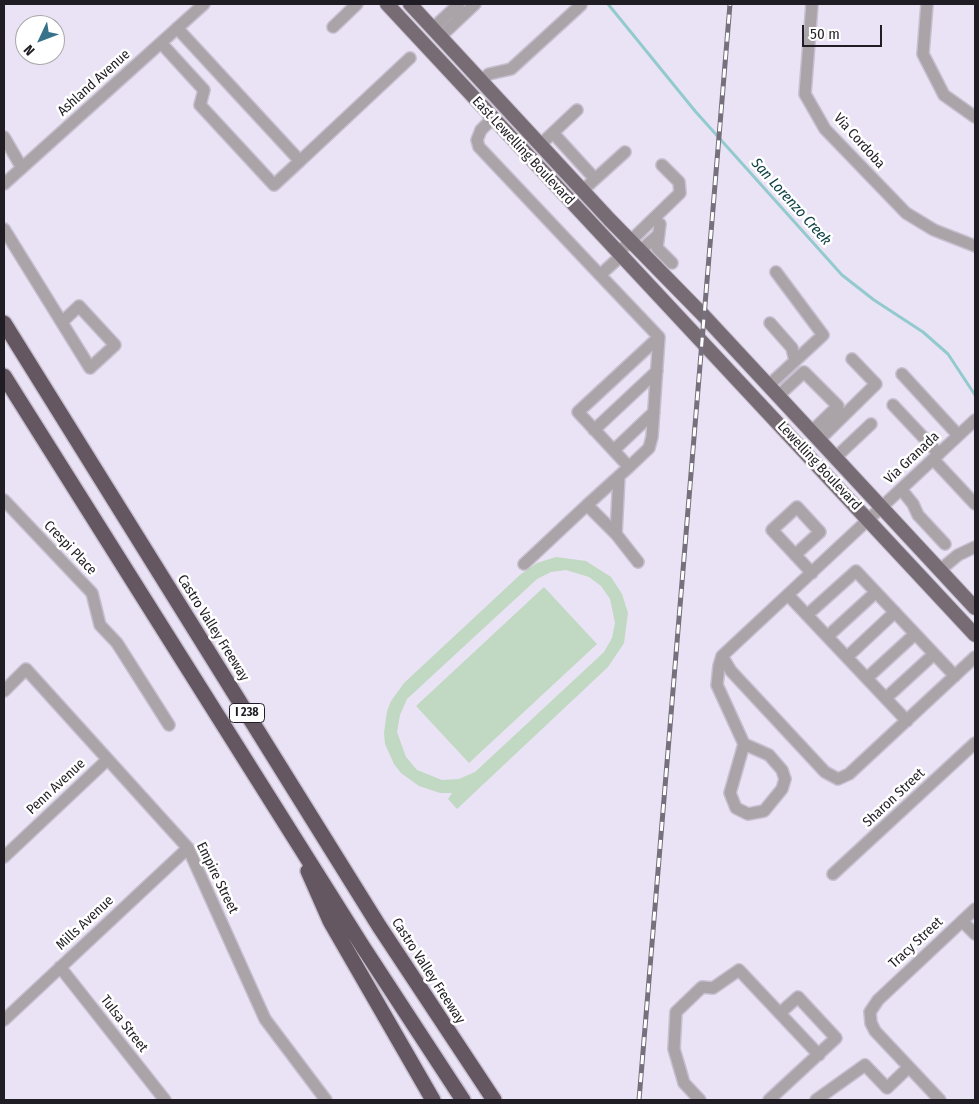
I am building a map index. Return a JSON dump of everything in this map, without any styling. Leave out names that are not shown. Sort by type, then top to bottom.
[{"type":"highway","name":"Castro Valley Freeway","points":[[4,323],[379,926],[494,1100]]},
{"type":"highway","name":"I 238","points":[[4,376],[152,614],[388,986],[464,1100]]},
{"type":"highway","points":[[293,834],[330,921],[394,1037],[433,1100]]},
{"type":"main road","name":"East Lewelling Boulevard","points":[[387,4],[661,298]]},
{"type":"main road","name":"East Lewelling Boulevard","points":[[410,4],[670,283]]},
{"type":"main road","points":[[493,118],[505,105]]},
{"type":"main road","name":"Lewelling Boulevard","points":[[670,283],[704,316],[975,608]]},
{"type":"main road","name":"Lewelling Boulevard","points":[[661,298],[975,635]]},
{"type":"street","name":"Ashland Avenue","points":[[4,184],[204,4]]},
{"type":"street","points":[[333,27],[357,4]]},
{"type":"street","points":[[436,33],[459,4]]},
{"type":"street","points":[[436,33],[475,4]]},
{"type":"street","name":"Via Cordoba","points":[[812,4],[805,94],[825,128],[906,213],[934,230],[975,246]]},
{"type":"street","points":[[927,4],[924,54],[944,95],[975,117]]},
{"type":"street","points":[[481,81],[490,74],[511,69],[581,6]]},
{"type":"street","points":[[177,28],[300,161]]},
{"type":"street","points":[[161,43],[204,90],[200,105],[274,185],[410,58]]},
{"type":"street","points":[[541,144],[577,110]]},
{"type":"street","points":[[493,118],[480,130],[477,140],[479,147],[659,337],[652,437],[649,448],[524,564]]},
{"type":"street","points":[[552,133],[595,179]]},
{"type":"street","points":[[4,137],[22,168]]},
{"type":"street","points":[[583,190],[624,152]]},
{"type":"street","points":[[600,275],[630,240],[680,194],[680,182],[662,165]]},
{"type":"street","points":[[4,229],[90,368],[114,345],[79,306],[62,322]]},
{"type":"street","points":[[640,251],[659,229],[657,248],[672,263]]},
{"type":"street","points":[[768,386],[823,335],[776,272]]},
{"type":"street","points":[[770,323],[792,348],[795,361]]},
{"type":"street","points":[[629,467],[578,412],[659,337]]},
{"type":"street","points":[[815,436],[876,384],[852,359]]},
{"type":"street","points":[[594,430],[656,371]]},
{"type":"street","points":[[778,396],[804,372],[838,406],[815,436]]},
{"type":"street","points":[[902,374],[958,435]]},
{"type":"street","points":[[893,404],[975,504]]},
{"type":"street","points":[[614,450],[654,412]]},
{"type":"street","name":"Via Granada","points":[[722,656],[975,420]]},
{"type":"street","points":[[835,458],[871,424]]},
{"type":"street","points":[[616,534],[619,476]]},
{"type":"street","points":[[901,489],[918,514],[945,544]]},
{"type":"street","name":"Crespi Place","points":[[4,500],[92,593],[100,625],[117,644],[170,725]]},
{"type":"street","points":[[587,505],[616,534],[638,562]]},
{"type":"street","points":[[940,570],[958,554],[975,547]]},
{"type":"street","points":[[795,555],[812,573]]},
{"type":"street","points":[[807,615],[856,571],[955,676]]},
{"type":"street","points":[[828,636],[876,592]]},
{"type":"street","points":[[788,595],[907,720]]},
{"type":"street","points":[[847,657],[895,612]]},
{"type":"street","points":[[867,678],[915,634]]},
{"type":"street","points":[[886,698],[934,654]]},
{"type":"street","points":[[722,656],[732,671],[831,776],[838,778],[849,774],[975,657]]},
{"type":"street","points":[[722,656],[719,666],[718,685],[744,744],[730,793],[736,808],[748,814],[764,811],[782,789],[785,779],[782,770],[769,756],[744,744]]},
{"type":"street","name":"Empire Street","points":[[4,691],[26,669],[188,848],[265,1019],[326,1100]]},
{"type":"street","name":"Sharon Street","points":[[833,874],[975,743]]},
{"type":"street","name":"Penn Avenue","points":[[4,857],[107,760]]},
{"type":"street","name":"Mills Avenue","points":[[4,1020],[188,848]]},
{"type":"street","name":"Tracy Street","points":[[909,1067],[872,1027],[870,1012],[878,1000],[975,908]]},
{"type":"street","points":[[962,921],[975,934]]},
{"type":"street","name":"Tulsa Street","points":[[60,967],[165,1100]]},
{"type":"street","points":[[700,1100],[684,1083],[674,1049],[676,1012],[702,987],[713,988],[739,970],[819,1055]]},
{"type":"street","points":[[769,1100],[836,1038],[800,998],[796,998],[780,1013]]},
{"type":"street","points":[[816,1100],[865,1065],[887,1088],[909,1067],[940,1100]]},
{"type":"green space","points":[[556,557],[586,561],[611,577],[622,594],[628,613],[624,643],[608,667],[457,809],[448,799],[452,793],[440,793],[419,786],[401,773],[394,764],[385,744],[384,733],[387,711],[391,701],[404,683],[521,574],[537,563]],"holes":[[[566,570],[589,577],[601,586],[610,599],[615,623],[612,638],[604,652],[475,772],[459,779],[442,780],[417,770],[406,757],[397,732],[400,715],[407,699],[537,579],[551,572]]]},
{"type":"green space","points":[[544,587],[597,644],[469,763],[416,706]]},
{"type":"waterway","name":"San Lorenzo Creek","points":[[608,4],[695,111],[842,275],[874,300],[923,332],[948,354],[975,395]]},
{"type":"railway","points":[[639,1100],[730,4]]}]
